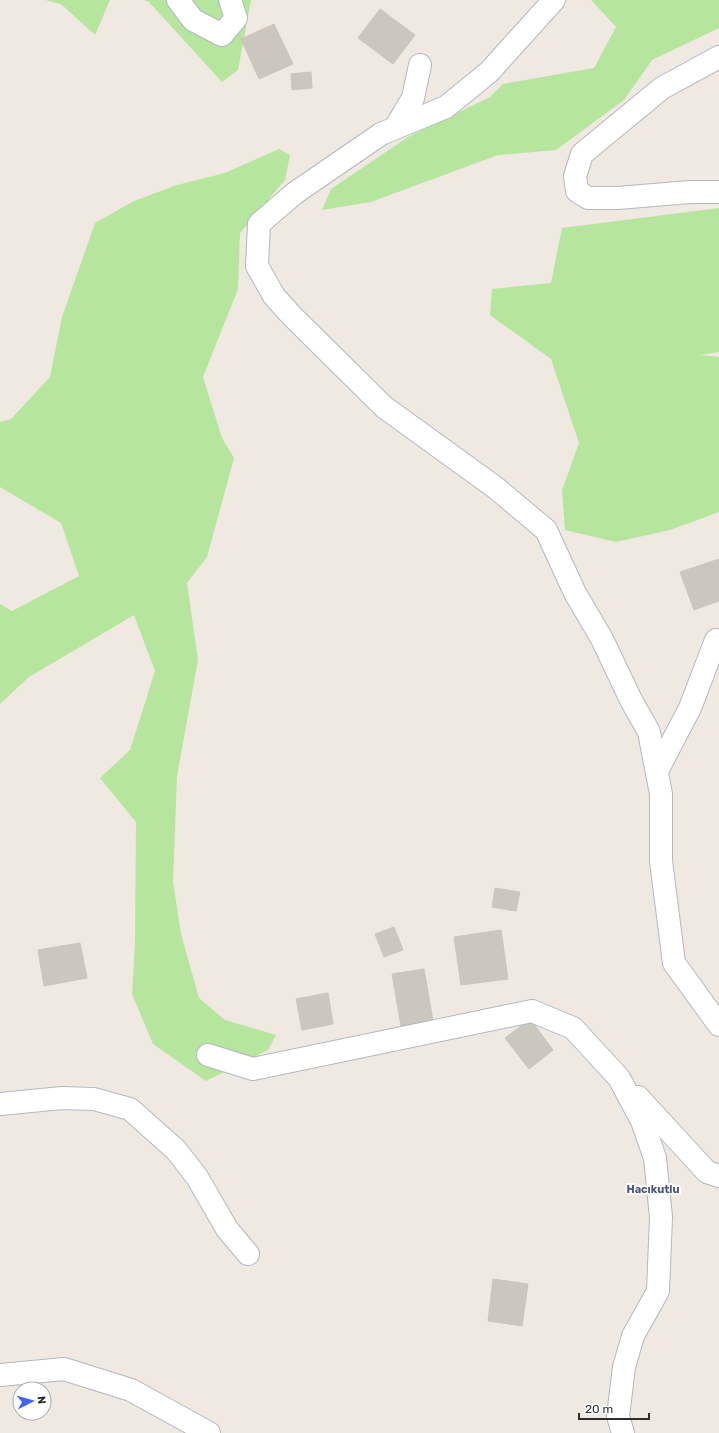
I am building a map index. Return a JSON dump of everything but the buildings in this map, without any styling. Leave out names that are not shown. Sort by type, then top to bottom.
[{"type":"street","points":[[178,0],[193,20],[222,35],[236,18],[230,0]]},
{"type":"street","points":[[554,0],[489,72],[446,107],[381,134],[295,193],[259,224],[257,266],[274,296],[291,315],[384,407],[496,488],[546,530],[575,593],[602,639],[631,700],[649,732],[661,794],[661,861],[674,963],[719,1025]]},
{"type":"street","points":[[719,57],[662,88],[588,149],[582,154],[575,176],[577,190],[588,198],[618,198],[690,192],[719,192]]},
{"type":"street","points":[[395,128],[413,98],[420,65]]},
{"type":"street","points":[[657,771],[690,708],[716,640]]},
{"type":"street","points":[[208,1055],[253,1069],[532,1011],[573,1028],[707,1172],[719,1176]]},
{"type":"street","points":[[619,1078],[642,1121],[655,1158],[661,1217],[658,1291],[633,1336],[624,1367],[618,1416],[623,1433]]},
{"type":"street","points":[[0,1104],[62,1098],[94,1099],[130,1109],[176,1150],[197,1177],[226,1229],[248,1254]]},
{"type":"street","points":[[0,1375],[64,1369],[131,1390],[209,1433]]},
{"type":"green space","points":[[45,0],[110,0],[95,35],[61,4]]},
{"type":"green space","points":[[144,0],[251,0],[238,70],[222,82],[149,2]]},
{"type":"green space","points":[[591,0],[719,0],[719,28],[652,60],[624,100],[556,150],[498,155],[371,202],[322,210],[331,189],[408,137],[490,97],[503,84],[594,68],[616,27]]},
{"type":"green space","points":[[279,149],[290,155],[285,180],[240,233],[238,289],[203,377],[222,438],[234,458],[207,557],[187,583],[198,660],[177,776],[173,882],[181,934],[199,998],[225,1020],[276,1035],[268,1050],[206,1081],[153,1044],[132,994],[135,944],[136,822],[100,778],[130,750],[155,671],[134,615],[29,677],[0,704],[0,604],[12,611],[79,576],[61,523],[0,487],[0,422],[11,419],[50,377],[62,317],[95,223],[134,201],[177,185],[225,173]]},
{"type":"green space","points":[[719,208],[719,352],[700,355],[719,357],[719,512],[670,530],[616,542],[565,530],[562,490],[579,443],[551,359],[490,315],[492,289],[551,283],[562,228]]},
{"type":"district","name":"Hacıkutlu","points":[[653,1189]]}]
